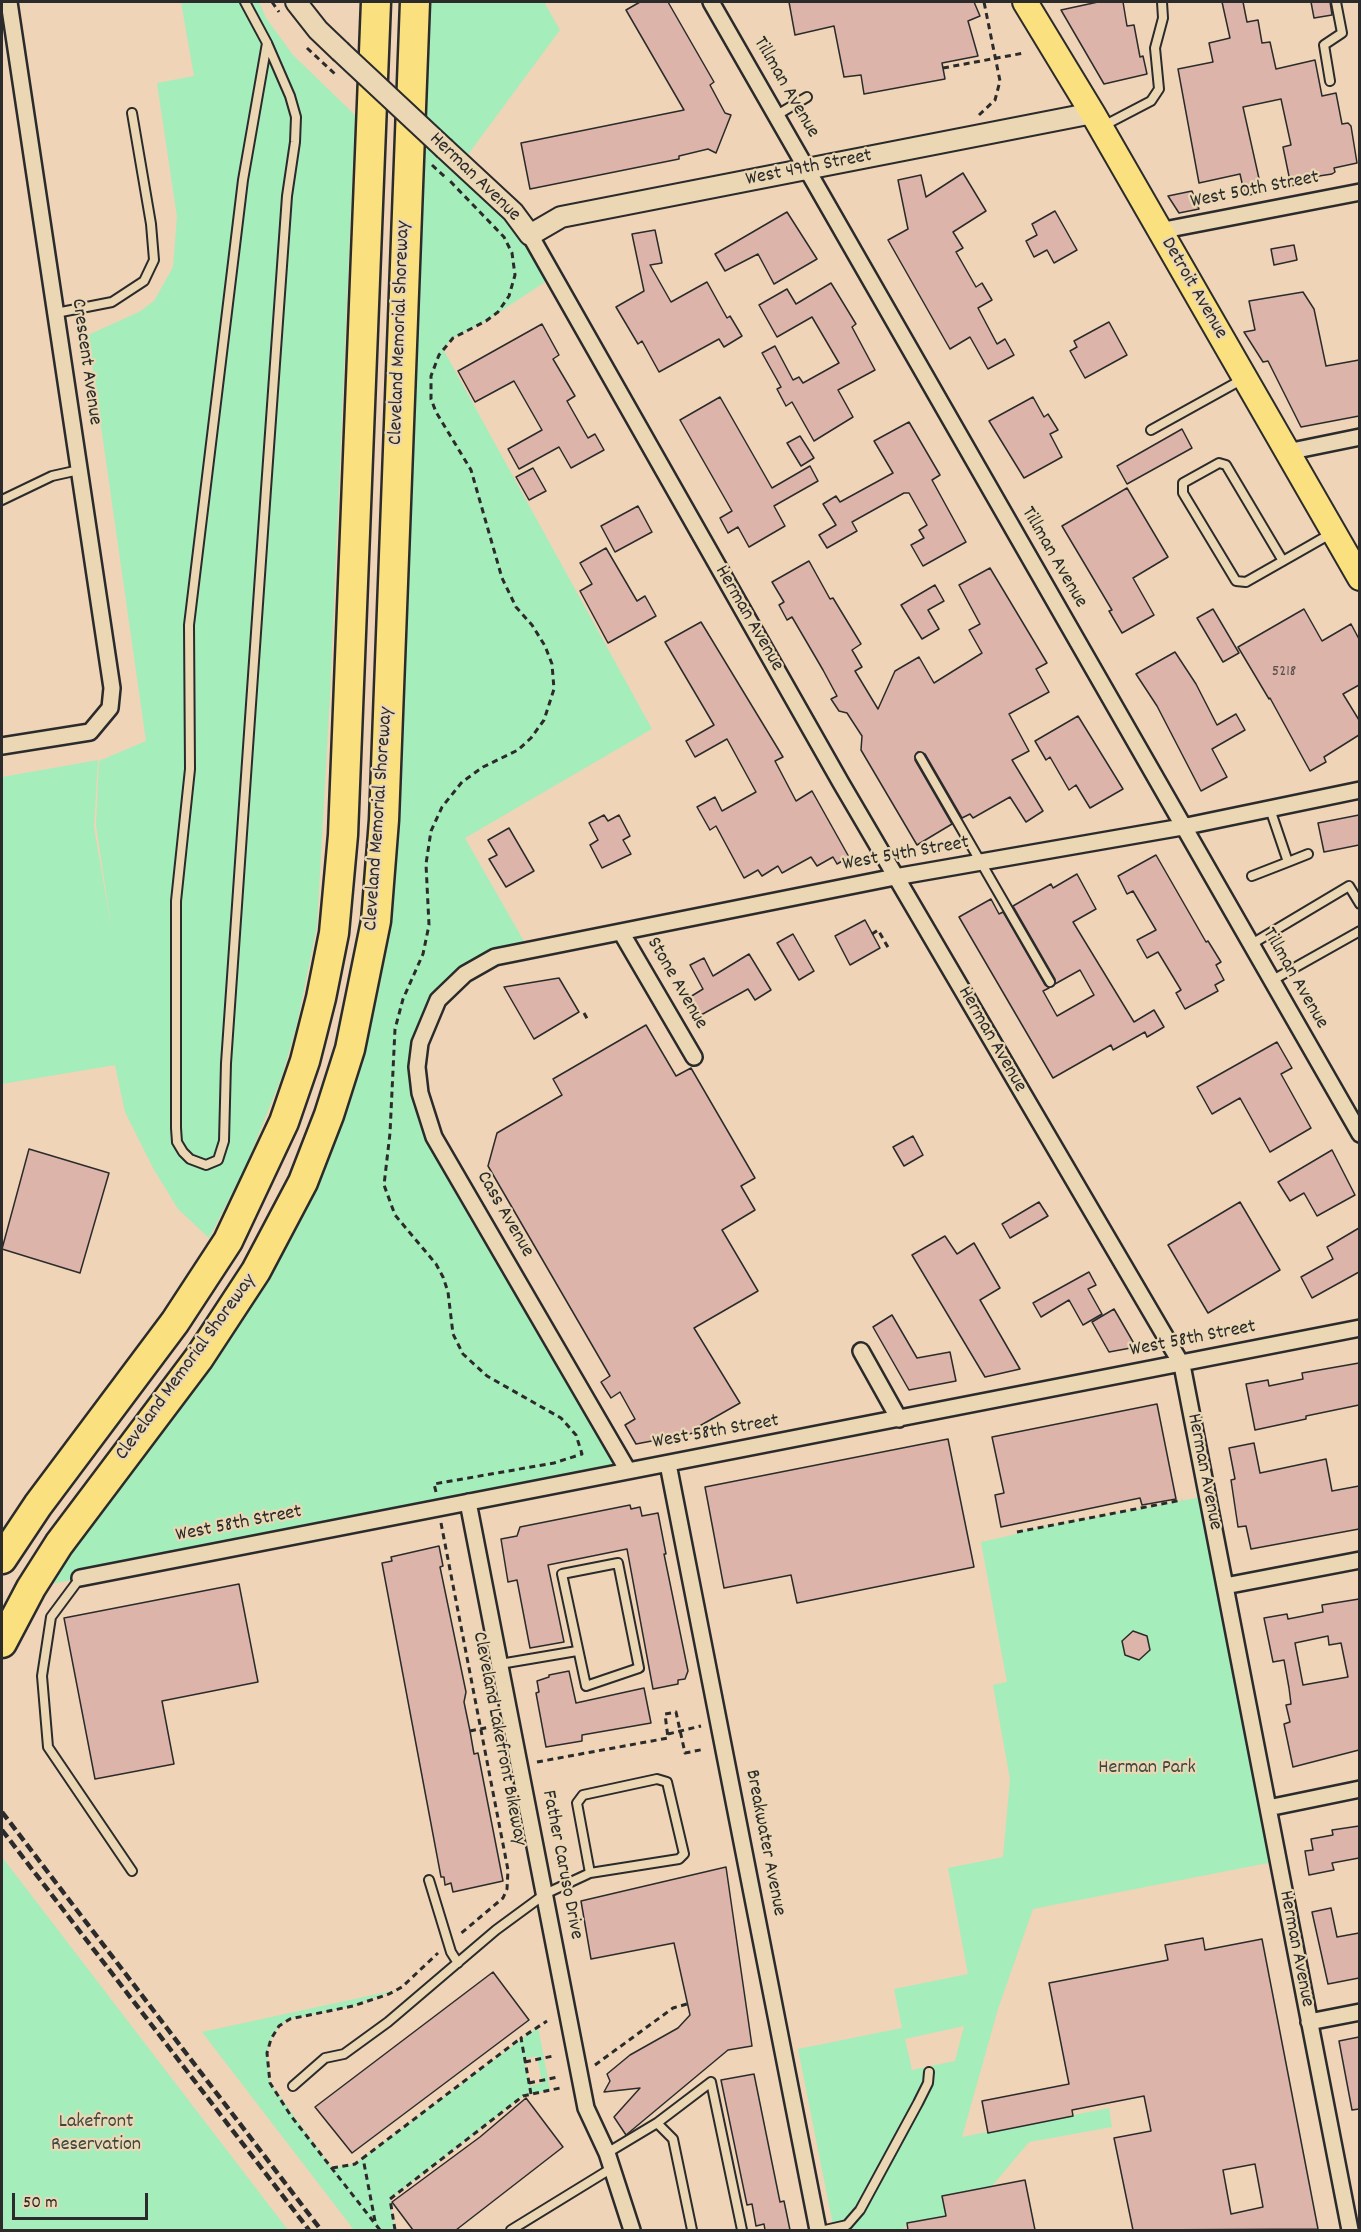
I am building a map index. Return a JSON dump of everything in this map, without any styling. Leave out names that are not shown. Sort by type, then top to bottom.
[{"type":"highway","name":"Cleveland Memorial Shoreway","points":[[2,1559],[38,1505],[176,1322],[228,1241],[258,1182],[284,1122],[305,1061],[321,998],[334,933],[344,835],[376,2]]},
{"type":"highway","name":"Cleveland Memorial Shoreway","points":[[2,1643],[31,1588],[59,1544],[205,1349],[256,1271],[303,1182],[333,1104],[350,1049],[376,921],[384,820],[415,2]]},
{"type":"main road","name":"Detroit Avenue","points":[[1025,2],[1097,120],[1359,578]]},
{"type":"street","name":"Crescent Avenue","points":[[2,746],[90,732],[99,725],[110,708],[112,688],[9,2]]},
{"type":"street","name":"Herman Avenue","points":[[296,2],[318,30],[513,212],[530,235],[895,877],[1182,1365],[1350,2230]]},
{"type":"street","name":"Tillman Avenue","points":[[711,2],[1359,1134]]},
{"type":"street","name":"West 49th Street","points":[[530,235],[561,217],[808,169],[1097,120]]},
{"type":"street","name":"West 50th Street","points":[[1159,231],[1359,192]]},
{"type":"street","points":[[1287,452],[1359,438]]},
{"type":"street","name":"West 54th Street","points":[[465,974],[495,957],[895,877],[1182,827],[1359,790]]},
{"type":"street","name":"Stone Avenue","points":[[621,932],[694,1057]]},
{"type":"street","name":"Cass Avenue","points":[[465,974],[438,1000],[420,1043],[417,1067],[420,1093],[435,1137],[627,1469]]},
{"type":"street","name":"West 58th Street","points":[[80,1578],[627,1469],[668,1464],[1182,1365],[1359,1328]]},
{"type":"street","points":[[861,1351],[899,1419]]},
{"type":"street","name":"Breakwater Avenue","points":[[668,1464],[818,2230]]},
{"type":"street","name":"Father Caruso Drive","points":[[468,1502],[586,2108],[607,2153],[632,2230]]},
{"type":"street","points":[[1225,1586],[1359,1560]]},
{"type":"street","points":[[1268,1808],[1359,1789]]},
{"type":"street","points":[[1309,2022],[1359,2012]]},
{"type":"lane","points":[[245,2],[267,43],[296,117],[296,142],[288,196],[267,477],[226,1063],[224,1141],[218,1160],[207,1165],[190,1159],[183,1152],[177,1142],[176,1128],[176,901],[190,769],[189,625],[243,180],[267,43]]},
{"type":"lane","points":[[1097,120],[1151,101],[1159,89],[1155,48],[1163,18],[1162,2]]},
{"type":"lane","points":[[1330,81],[1324,45],[1342,33],[1336,2]]},
{"type":"lane","points":[[777,115],[807,97]]},
{"type":"lane","points":[[56,314],[112,302],[144,281],[154,260],[151,224],[132,113]]},
{"type":"lane","points":[[1151,430],[1244,378]]},
{"type":"lane","points":[[1283,561],[1226,465],[1219,463],[1183,483],[1184,493],[1236,580],[1246,582],[1283,561],[1333,532]]},
{"type":"lane","points":[[2,500],[52,476],[79,470]]},
{"type":"lane","points":[[920,757],[1050,982]]},
{"type":"lane","points":[[1270,809],[1288,862]]},
{"type":"lane","points":[[1252,876],[1308,854]]},
{"type":"lane","points":[[1250,945],[1349,886],[1359,904]]},
{"type":"lane","points":[[1271,981],[1359,931]]},
{"type":"lane","points":[[618,1563],[639,1668],[586,1686],[577,1651],[562,1574],[618,1563]]},
{"type":"lane","points":[[80,1578],[51,1617],[42,1676],[48,1747],[132,1871]]},
{"type":"lane","points":[[500,1664],[577,1651]]},
{"type":"lane","points":[[293,2086],[325,2058],[344,2054],[388,2022],[495,1930],[545,1894],[590,1873],[680,1859],[684,1854],[667,1782],[657,1779],[583,1795],[577,1803],[590,1873]]},
{"type":"lane","points":[[429,1880],[451,1952],[458,1963]]},
{"type":"lane","points":[[825,2230],[847,2225],[860,2210],[918,2103],[928,2083],[929,2072]]},
{"type":"lane","points":[[607,2153],[657,2123],[711,2082],[742,2230]]},
{"type":"lane","points":[[657,2123],[673,2139],[692,2230]]},
{"type":"lane","points":[[511,2230],[612,2168]]},
{"type":"path","points":[[980,115],[995,100],[1000,81],[984,2]]},
{"type":"path","points":[[943,68],[1024,53]]},
{"type":"path","points":[[437,1497],[434,1484],[543,1465],[582,1454],[576,1435],[561,1418],[487,1376],[463,1354],[453,1334],[448,1292],[440,1270],[394,1215],[384,1185],[390,1133],[395,1029],[403,999],[423,954],[429,925],[426,864],[431,831],[442,807],[462,782],[483,767],[518,750],[531,738],[544,720],[554,689],[552,664],[545,646],[536,630],[516,607],[502,578],[471,470],[436,412],[431,399],[431,376],[439,355],[453,338],[498,312],[509,296],[515,275],[512,253],[504,237],[445,177]]},
{"type":"path","points":[[872,934],[878,930],[889,949]]},
{"type":"path","points":[[878,944],[884,941]]},
{"type":"path","points":[[584,1013],[589,1022]]},
{"type":"path","points":[[1017,1532],[1182,1500]]},
{"type":"path","name":"Cleveland Lakefront Bikeway","points":[[442,1527],[507,1864],[508,1882],[500,1901],[458,1936]]},
{"type":"path","points":[[668,1734],[665,1714],[676,1712],[685,1753],[705,1749]]},
{"type":"path","points":[[537,1762],[668,1737],[668,1734],[701,1726]]},
{"type":"path","points":[[470,1731],[490,1727]]},
{"type":"path","points":[[380,2230],[270,2084],[267,2053],[271,2038],[279,2026],[290,2019],[353,2006],[389,1994],[402,1987],[436,1955]]},
{"type":"path","points":[[595,2065],[673,2007],[687,2004]]},
{"type":"path","points":[[332,2168],[355,2164],[521,2038],[547,2022]]},
{"type":"path","points":[[521,2038],[531,2094]]},
{"type":"path","points":[[525,2061],[553,2056]]},
{"type":"path","points":[[529,2083],[558,2077]]},
{"type":"path","points":[[395,2230],[390,2199],[523,2096],[560,2088]]},
{"type":"path","points":[[363,2158],[375,2224]]},
{"type":"green space","points":[[181,2],[259,2],[266,18],[293,55],[355,115],[330,695],[317,926],[297,1024],[282,1076],[245,1168],[209,1238],[178,1209],[153,1168],[125,1112],[115,1065],[2,1084],[2,777],[98,760],[94,827],[112,933],[96,825],[99,761],[146,741],[88,335],[139,312],[154,301],[173,267],[177,217],[157,83],[194,76]]},
{"type":"green space","points":[[415,2],[544,2],[560,30],[461,164],[554,276],[486,321],[453,338],[443,349],[652,729],[465,838],[529,950],[495,957],[439,1000],[417,1067],[435,1137],[627,1469],[31,1588],[256,1271],[365,983]]},
{"type":"green space","name":"Herman Park","points":[[1207,1496],[1278,1861],[1033,1909],[998,2009],[962,2137],[1109,2108],[1112,2127],[1029,2142],[992,2186],[942,2196],[946,2216],[913,2222],[900,2230],[834,2230],[798,2049],[902,2028],[894,1989],[968,1974],[948,1868],[1003,1857],[1010,1779],[993,1685],[1007,1682],[981,1542],[1017,1534],[1017,1532]],"holes":[[[964,2026],[955,2061],[912,2070],[905,2039]]]},
{"type":"green space","name":"Lakefront Reservation","points":[[2,1857],[288,2230],[2,2230]]},
{"type":"green space","points":[[396,1990],[353,2006],[290,2019],[279,2026],[271,2039],[267,2053],[270,2083],[332,2168],[355,2164],[538,2027],[550,2090],[523,2096],[390,2199],[395,2230],[354,2230],[202,2032]],"holes":[[[537,2056],[542,2083],[530,2086],[524,2059]]]},
{"type":"building","points":[[640,2],[668,2],[714,82],[710,85],[725,113],[731,115],[716,153],[708,149],[679,156],[679,159],[530,189],[521,143],[684,110],[626,10]]},
{"type":"building","points":[[789,2],[974,2],[980,16],[968,21],[978,56],[942,63],[945,79],[864,94],[861,75],[844,77],[834,26],[795,35]]},
{"type":"building","points":[[1098,2],[1123,2],[1127,26],[1134,25],[1140,57],[1143,56],[1147,74],[1104,84],[1061,10]]},
{"type":"building","points":[[1222,2],[1243,2],[1247,22],[1258,20],[1262,43],[1270,42],[1276,69],[1315,60],[1322,96],[1336,93],[1342,124],[1348,123],[1351,126],[1357,163],[1334,168],[1335,172],[1332,174],[1306,178],[1307,182],[1291,186],[1283,147],[1291,145],[1281,99],[1243,107],[1262,192],[1245,196],[1240,174],[1199,183],[1178,69],[1213,62],[1209,43],[1230,38]]},
{"type":"building","points":[[1311,2],[1330,2],[1332,15],[1314,18]]},
{"type":"building","points":[[963,173],[986,211],[953,232],[963,248],[956,252],[976,287],[982,283],[992,300],[978,308],[997,344],[1005,339],[1014,355],[988,369],[970,337],[950,349],[888,240],[908,229],[898,180],[921,175],[926,197]]},
{"type":"building","points":[[1192,191],[1199,209],[1179,213],[1168,196]]},
{"type":"building","points":[[1055,211],[1077,250],[1054,263],[1047,250],[1034,257],[1026,241],[1037,235],[1032,224]]},
{"type":"building","points":[[787,212],[817,259],[774,284],[758,254],[725,271],[715,254]]},
{"type":"building","points":[[655,230],[662,263],[650,265],[671,302],[707,282],[727,318],[730,316],[742,336],[724,347],[719,339],[659,372],[642,341],[638,344],[616,307],[644,291],[632,234]]},
{"type":"building","points":[[1294,245],[1297,260],[1274,265],[1271,249]]},
{"type":"building","points":[[831,283],[856,324],[852,327],[875,370],[838,390],[853,417],[814,441],[792,402],[786,406],[777,389],[781,387],[762,353],[775,346],[793,380],[799,377],[803,383],[839,363],[812,317],[777,337],[759,305],[787,289],[796,304]]},
{"type":"building","points":[[1303,292],[1314,309],[1326,366],[1359,360],[1359,416],[1301,427],[1268,361],[1263,362],[1244,332],[1255,330],[1249,301]]},
{"type":"building","points":[[1109,322],[1127,355],[1085,378],[1070,351],[1077,347],[1074,341]]},
{"type":"building","points":[[542,324],[559,355],[553,359],[575,396],[567,401],[588,438],[595,434],[604,450],[571,468],[559,447],[519,469],[508,449],[542,430],[514,381],[475,402],[458,371]]},
{"type":"building","points":[[720,397],[772,488],[810,466],[818,481],[774,506],[785,526],[749,547],[738,527],[728,533],[720,518],[732,511],[680,420]]},
{"type":"building","points":[[1033,397],[1044,417],[1048,414],[1058,430],[1050,434],[1062,457],[1024,478],[989,421]]},
{"type":"building","points":[[909,422],[940,475],[932,480],[966,542],[923,566],[911,545],[924,538],[919,530],[927,525],[909,493],[904,493],[852,522],[857,531],[827,548],[819,535],[836,525],[823,504],[836,496],[840,502],[893,473],[874,441]]},
{"type":"building","points":[[1182,429],[1192,448],[1127,484],[1117,466]]},
{"type":"building","points":[[800,436],[814,458],[801,466],[787,443]]},
{"type":"building","points":[[533,468],[546,491],[529,500],[516,477]]},
{"type":"building","points":[[1127,488],[1168,557],[1133,578],[1154,615],[1122,633],[1109,611],[1112,610],[1062,526]]},
{"type":"building","points":[[638,506],[652,532],[615,552],[601,526]]},
{"type":"building","points":[[606,548],[637,601],[645,596],[656,616],[608,643],[580,591],[592,584],[580,563]]},
{"type":"building","points":[[809,561],[830,599],[833,598],[861,644],[852,650],[862,667],[855,671],[878,709],[895,671],[919,657],[934,683],[982,653],[969,630],[980,624],[959,585],[990,568],[1047,663],[1036,669],[1049,692],[1009,714],[1029,751],[1012,760],[1043,811],[1026,822],[1010,797],[973,818],[970,814],[962,818],[925,754],[918,752],[915,760],[952,824],[917,845],[861,750],[862,736],[847,713],[839,711],[831,699],[837,696],[823,670],[792,617],[787,620],[779,605],[784,602],[772,582]]},
{"type":"building","points":[[935,585],[944,601],[928,610],[939,629],[922,639],[901,605]]},
{"type":"building","points":[[1213,609],[1239,653],[1223,662],[1197,618]]},
{"type":"building","points":[[1304,609],[1322,641],[1351,624],[1359,639],[1359,685],[1343,694],[1359,720],[1359,735],[1324,757],[1326,762],[1310,771],[1270,698],[1238,647]]},
{"type":"building","points":[[701,622],[783,757],[775,761],[796,801],[812,791],[849,857],[837,864],[833,857],[817,866],[811,857],[782,873],[778,866],[762,876],[758,870],[744,878],[716,826],[710,830],[697,807],[715,797],[722,811],[756,792],[727,739],[695,757],[686,741],[714,725],[665,642]]},
{"type":"building","points":[[1175,652],[1196,684],[1217,725],[1236,714],[1245,730],[1212,749],[1227,777],[1201,791],[1157,706],[1136,674]]},
{"type":"building","points":[[1078,716],[1123,789],[1090,808],[1076,785],[1069,790],[1050,757],[1046,760],[1035,741]]},
{"type":"building","points":[[604,815],[608,821],[619,815],[630,836],[623,840],[631,854],[602,868],[590,845],[598,840],[589,823]]},
{"type":"building","points":[[1359,815],[1359,845],[1324,852],[1318,823]]},
{"type":"building","points":[[509,828],[534,871],[506,887],[489,859],[497,855],[488,840]]},
{"type":"building","points":[[1156,855],[1206,942],[1208,941],[1221,962],[1216,965],[1224,980],[1215,985],[1218,991],[1185,1009],[1176,993],[1181,990],[1158,952],[1147,958],[1137,940],[1156,930],[1133,891],[1127,894],[1118,876]]},
{"type":"building","points":[[1077,874],[1096,909],[1073,922],[1134,1022],[1154,1010],[1164,1027],[1147,1037],[1145,1032],[1113,1050],[1111,1045],[1053,1078],[959,917],[991,899],[999,914],[1003,912],[1045,985],[1049,988],[1043,991],[1057,1016],[1094,995],[1080,970],[1055,984],[1055,979],[1013,906],[1051,884],[1053,888]]},
{"type":"building","points":[[865,920],[880,948],[850,965],[835,936]]},
{"type":"building","points":[[793,934],[814,971],[799,980],[777,943]]},
{"type":"building","points":[[749,954],[771,990],[755,1000],[748,989],[701,1015],[690,997],[703,989],[690,965],[704,958],[713,976]]},
{"type":"building","points":[[559,978],[579,1012],[534,1039],[504,987]]},
{"type":"building","points":[[646,1025],[676,1076],[691,1068],[755,1178],[741,1186],[755,1210],[722,1230],[758,1291],[694,1328],[740,1403],[696,1428],[699,1432],[636,1444],[625,1425],[635,1419],[620,1392],[611,1398],[601,1382],[610,1376],[488,1166],[497,1133],[562,1095],[553,1079]]},
{"type":"building","points":[[1277,1042],[1292,1068],[1281,1074],[1311,1128],[1270,1152],[1240,1098],[1212,1114],[1197,1087]]},
{"type":"building","points":[[913,1136],[923,1155],[904,1166],[893,1147]]},
{"type":"building","points":[[29,1149],[109,1173],[80,1273],[2,1249]]},
{"type":"building","points":[[1332,1150],[1355,1195],[1317,1216],[1304,1193],[1290,1201],[1278,1182]]},
{"type":"building","points":[[1039,1202],[1048,1216],[1010,1238],[1002,1224]]},
{"type":"building","points":[[1240,1202],[1280,1270],[1208,1313],[1168,1245]]},
{"type":"building","points":[[1359,1228],[1359,1272],[1312,1298],[1301,1277],[1333,1259],[1327,1247]]},
{"type":"building","points":[[945,1236],[957,1254],[974,1243],[1000,1288],[980,1300],[1020,1369],[985,1377],[912,1255]]},
{"type":"building","points":[[1089,1272],[1096,1285],[1088,1289],[1102,1314],[1083,1325],[1069,1300],[1041,1317],[1033,1303]]},
{"type":"building","points":[[1114,1309],[1136,1347],[1109,1352],[1092,1322]]},
{"type":"building","points":[[892,1315],[917,1358],[950,1352],[956,1381],[909,1390],[873,1327]]},
{"type":"building","points":[[1359,1363],[1359,1405],[1255,1430],[1246,1384],[1268,1380],[1269,1386],[1303,1379],[1302,1373]]},
{"type":"building","points":[[1157,1404],[1176,1499],[1142,1505],[1140,1498],[1001,1527],[995,1495],[1004,1493],[992,1437]]},
{"type":"building","points":[[948,1439],[974,1567],[797,1603],[791,1575],[724,1588],[705,1487]]},
{"type":"building","points":[[1254,1443],[1260,1473],[1326,1459],[1332,1491],[1359,1486],[1359,1529],[1251,1549],[1246,1526],[1238,1527],[1231,1480],[1235,1479],[1229,1448]]},
{"type":"building","points":[[630,1505],[631,1509],[640,1507],[642,1516],[658,1513],[688,1671],[685,1679],[678,1680],[678,1684],[653,1689],[627,1549],[548,1565],[564,1642],[530,1648],[517,1580],[508,1582],[501,1539],[517,1536],[520,1527]]},
{"type":"building","points":[[439,1546],[443,1566],[440,1567],[466,1692],[464,1702],[474,1754],[478,1753],[503,1881],[453,1892],[451,1883],[445,1885],[444,1877],[441,1877],[382,1563],[392,1561],[391,1557]]},
{"type":"building","points":[[239,1584],[258,1682],[162,1701],[174,1764],[95,1779],[64,1618]]},
{"type":"building","points":[[1359,1599],[1359,1750],[1293,1767],[1284,1724],[1290,1722],[1286,1705],[1291,1704],[1284,1660],[1273,1662],[1264,1618],[1287,1614],[1288,1619],[1323,1612],[1322,1605]],"holes":[[[1328,1636],[1329,1645],[1341,1643],[1348,1677],[1303,1685],[1295,1643]]]},
{"type":"building","points":[[1133,1631],[1147,1636],[1150,1650],[1139,1660],[1125,1655],[1122,1641]]},
{"type":"building","points":[[569,1671],[576,1703],[644,1688],[651,1723],[582,1735],[582,1741],[546,1747],[536,1693],[539,1692],[537,1681],[549,1675]]},
{"type":"building","points":[[1359,1826],[1359,1858],[1332,1863],[1334,1870],[1309,1875],[1305,1851],[1313,1850],[1311,1839],[1333,1835],[1332,1830]]},
{"type":"building","points":[[726,1867],[752,2046],[728,2050],[626,2135],[614,2117],[640,2088],[604,2092],[610,2081],[607,2074],[630,2055],[678,2028],[690,2015],[674,1943],[591,1959],[581,1901]]},
{"type":"building","points":[[1331,1908],[1337,1937],[1359,1933],[1359,1978],[1328,1984],[1312,1912]]},
{"type":"building","points":[[1203,1938],[1205,1950],[1262,1939],[1318,2229],[1133,2230],[1114,2138],[1151,2131],[1144,2096],[1072,2110],[1073,2116],[988,2133],[982,2101],[1069,2084],[1049,1983],[1168,1960],[1165,1945]],"holes":[[[1255,2164],[1263,2207],[1231,2214],[1223,2170]]]},
{"type":"building","points":[[493,1972],[529,2020],[352,2153],[315,2107]]},
{"type":"building","points":[[1359,2037],[1359,2109],[1352,2110],[1339,2041]]},
{"type":"building","points":[[754,2074],[780,2202],[784,2201],[790,2230],[765,2230],[764,2224],[756,2226],[752,2204],[747,2205],[721,2080]]},
{"type":"building","points":[[526,2098],[563,2147],[456,2230],[413,2230],[392,2202],[480,2137]]},
{"type":"building","points":[[1025,2180],[1035,2230],[908,2230],[907,2223],[946,2216],[942,2196]]},
{"type":"railway","points":[[2,1812],[321,2230]]},
{"type":"railway","points":[[2,1830],[309,2230]]}]
